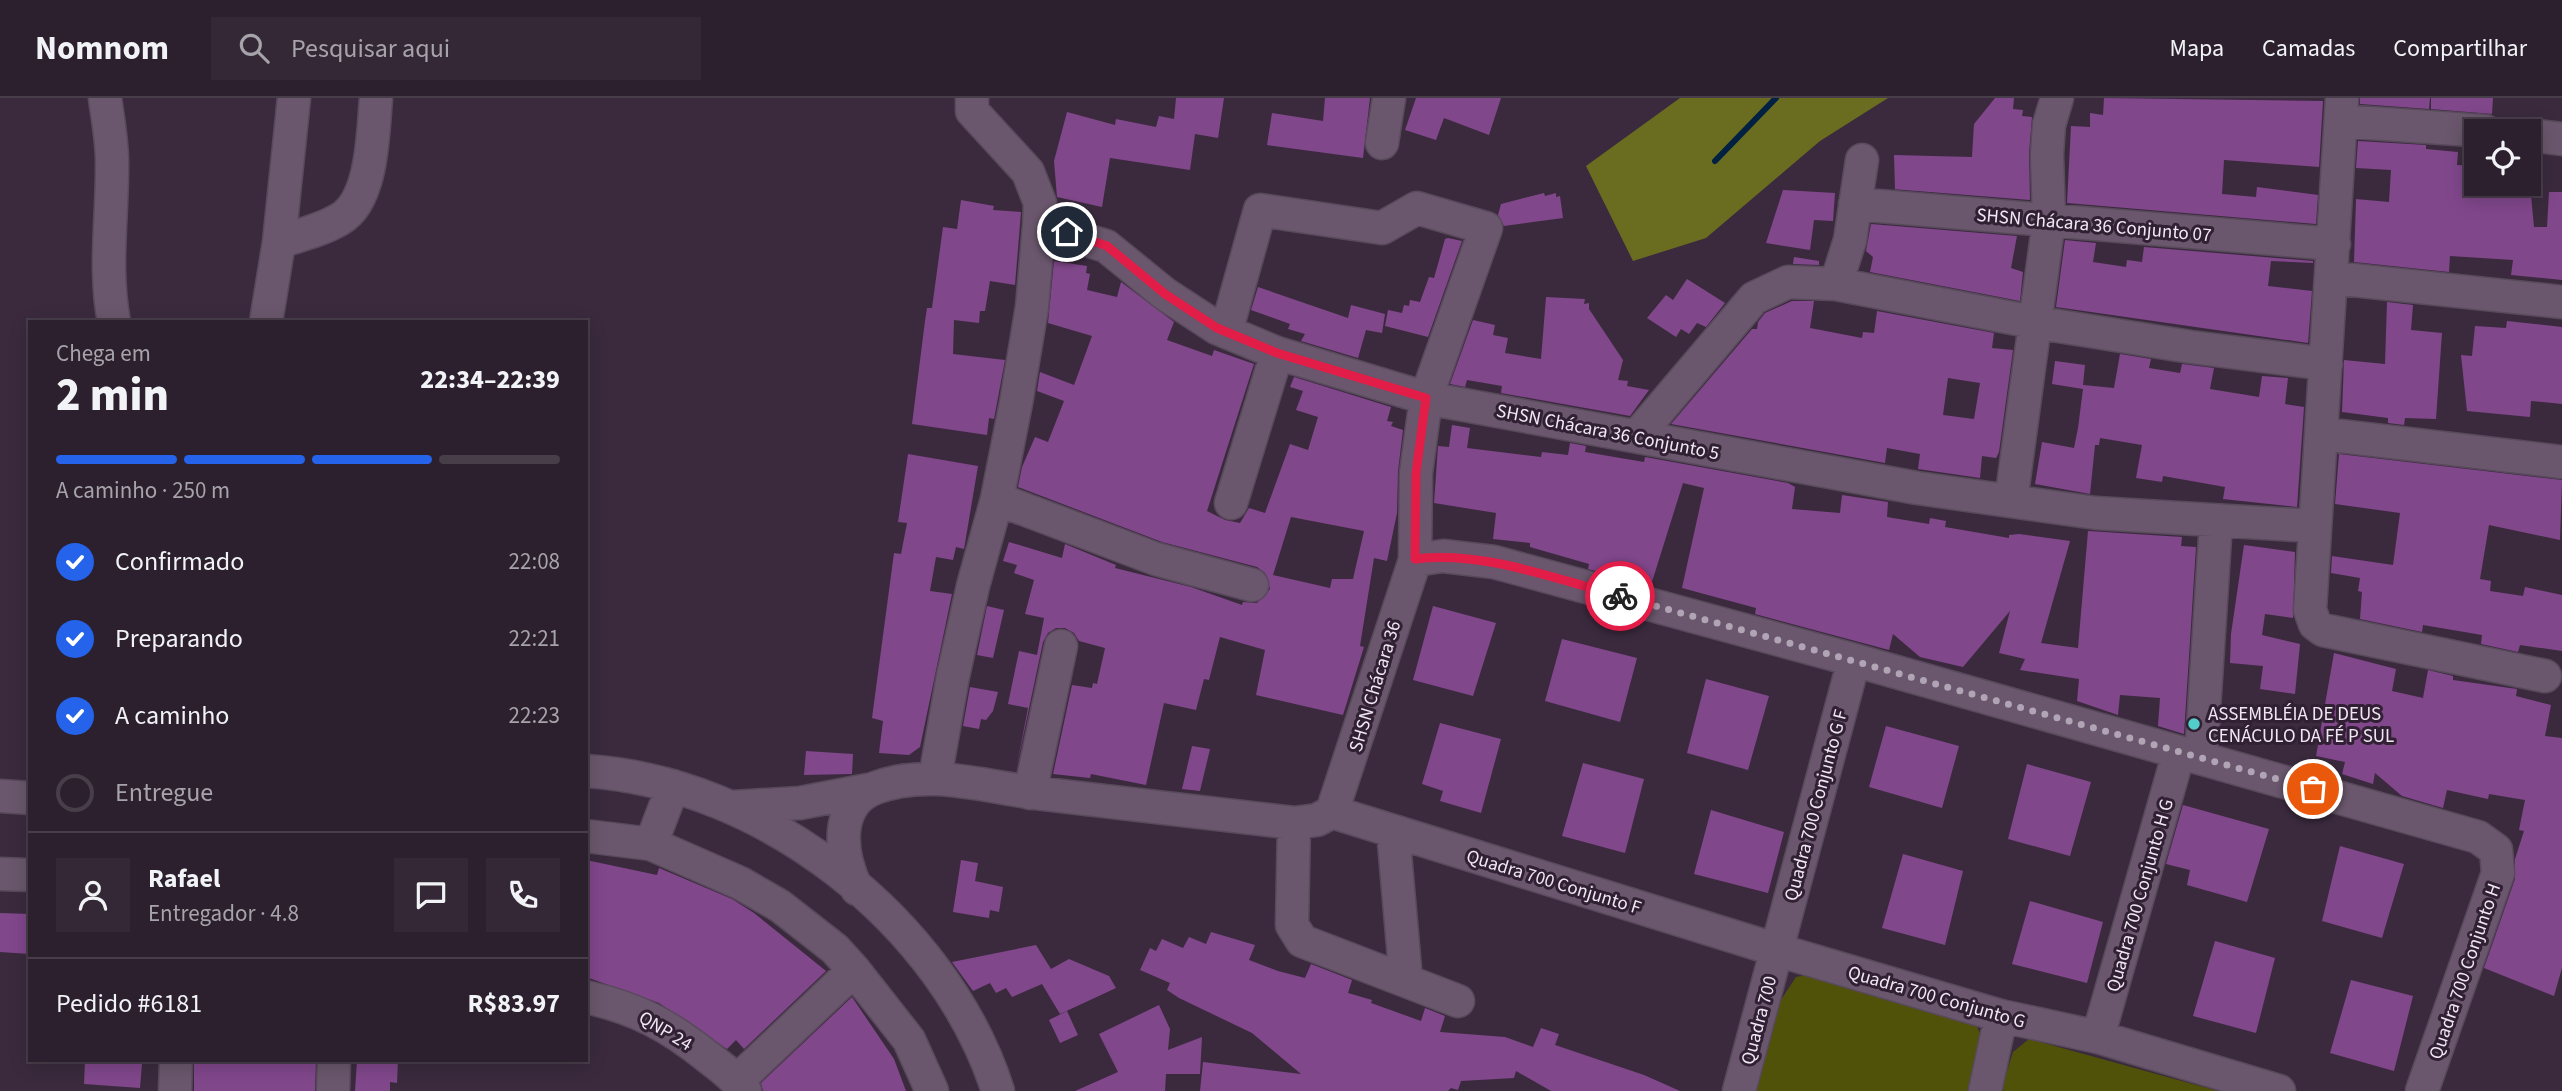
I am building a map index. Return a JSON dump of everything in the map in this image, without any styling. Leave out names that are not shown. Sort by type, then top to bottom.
[{"type":"street","points":[[105,98],[113,166],[107,252],[108,293],[114,320]]},
{"type":"street","points":[[266,320],[279,242],[294,98]]},
{"type":"street","points":[[279,242],[343,218],[357,205],[366,177],[376,98]]},
{"type":"street","points":[[935,778],[973,586],[997,499],[1032,307],[1039,226],[1040,203],[1028,172],[972,111],[972,98]]},
{"type":"street","points":[[1382,143],[1389,98]]},
{"type":"street","points":[[2011,501],[2033,322],[2049,220],[2047,153],[2049,125],[2057,98]]},
{"type":"street","points":[[2464,128],[2342,109],[2310,610],[2315,624],[2323,630],[2545,676]]},
{"type":"street","points":[[2541,136],[2562,139]]},
{"type":"street","points":[[1836,284],[1850,240],[1862,160]]},
{"type":"street","name":"SHSN Chácara 36 Conjunto 07","points":[[1855,204],[2334,244]]},
{"type":"street","name":"SHSN Chácara 36","points":[[1226,332],[1260,211],[1382,228],[1417,208],[1486,228],[1426,398],[1416,473],[1415,559],[1332,812]]},
{"type":"street","name":"SHSN Chácara 36 Conjunto 5","points":[[1039,226],[1107,246],[1196,317],[1226,332],[1277,353],[1426,398],[1829,473],[2011,501],[2096,513],[2314,526]]},
{"type":"street","points":[[2333,278],[2562,302]]},
{"type":"street","points":[[1637,436],[1754,298],[1788,282],[1836,284],[2033,322],[2191,347],[2326,364]]},
{"type":"street","points":[[1231,503],[1277,353]]},
{"type":"street","points":[[2323,434],[2562,462]]},
{"type":"street","points":[[997,499],[1156,559],[1252,586]]},
{"type":"street","name":"Quadra 700 Conjunto H G","points":[[2098,1037],[2190,754],[2216,522]]},
{"type":"street","points":[[1415,559],[1443,556],[1494,562],[2190,754]]},
{"type":"street","points":[[1030,793],[1060,646]]},
{"type":"street","name":"Quadra 700 Conjunto G F","points":[[1777,950],[1854,660]]},
{"type":"street","name":"Quadra 700 Conjunto H","points":[[2190,754],[2478,837],[2496,850],[2498,873],[2422,1091]]},
{"type":"street","points":[[588,771],[673,786],[800,841],[918,944],[961,1004],[998,1091]]},
{"type":"street","points":[[726,807],[800,803],[915,778],[935,778],[1030,793],[1294,823],[1317,820],[1332,812]]},
{"type":"street","points":[[651,844],[673,786]]},
{"type":"street","points":[[857,889],[843,857],[845,824],[855,800],[873,789]]},
{"type":"street","points":[[0,796],[28,798]]},
{"type":"street","name":"Quadra 700 Conjunto F","points":[[1332,812],[1777,950]]},
{"type":"street","points":[[1294,823],[1292,925],[1302,942],[1458,1001]]},
{"type":"street","points":[[1393,831],[1406,980]]},
{"type":"street","points":[[588,836],[651,844],[740,883],[780,906],[835,949],[854,970],[909,1040],[932,1091]]},
{"type":"street","points":[[0,874],[28,875]]},
{"type":"street","name":"Quadra 700 Conjunto G","points":[[1777,950],[2001,1016],[2098,1037]]},
{"type":"street","name":"Quadra 700","points":[[1739,1091],[1777,950]]},
{"type":"street","name":"QNP 24","points":[[588,997],[620,1004],[654,1018],[741,1086],[854,970]]},
{"type":"street","points":[[1985,1091],[2001,1016]]},
{"type":"street","points":[[2098,1037],[2279,1091]]},
{"type":"street","points":[[175,1091],[176,1062]]},
{"type":"street","points":[[333,1091],[334,1062]]},
{"type":"shaded area","points":[[1680,98],[1888,98],[1820,141],[1706,238],[1633,261],[1586,166]]},
{"type":"shaded area","points":[[1807,975],[1975,1022],[1988,1052],[1976,1091],[1753,1091],[1777,1006],[1796,977]]},
{"type":"shaded area","points":[[2029,1039],[2218,1091],[2004,1091],[2002,1087],[2013,1052]]},
{"type":"building","points":[[1176,98],[1224,98],[1218,138],[1195,134],[1190,170],[1110,158],[1102,207],[1057,197],[1054,161],[1067,112],[1115,125],[1116,119],[1156,127],[1159,116],[1174,119]]},
{"type":"building","points":[[1325,98],[1370,98],[1363,158],[1267,145],[1272,113],[1323,121]]},
{"type":"building","points":[[1416,98],[1501,98],[1489,135],[1444,118],[1436,140],[1405,130]]},
{"type":"building","points":[[1995,98],[2014,98],[2013,109],[2023,110],[2022,116],[2032,117],[2029,153],[2030,200],[1892,189],[1895,189],[1894,155],[1972,157],[1974,124]]},
{"type":"building","points":[[2104,98],[2323,101],[2319,167],[2224,160],[2222,194],[2256,197],[2257,187],[2318,195],[2316,224],[2067,203],[2071,126],[2090,127],[2090,113],[2103,115]]},
{"type":"building","points":[[2360,98],[2430,98],[2429,109],[2360,104]]},
{"type":"building","points":[[2431,98],[2493,98],[2492,114],[2431,109]]},
{"type":"building","points":[[2358,141],[2426,145],[2426,149],[2458,152],[2457,165],[2464,165],[2464,196],[2531,196],[2534,227],[2547,227],[2549,192],[2562,192],[2562,280],[2511,275],[2513,260],[2450,256],[2449,272],[2354,262],[2356,199],[2389,202],[2391,170],[2356,168]]},
{"type":"building","points":[[1783,190],[1835,193],[1833,221],[1814,220],[1810,250],[1766,243]]},
{"type":"building","points":[[1544,193],[1545,196],[1556,193],[1556,197],[1560,196],[1563,218],[1504,226],[1498,215],[1501,204]]},
{"type":"building","points":[[961,200],[994,206],[993,210],[1021,212],[1015,285],[990,281],[985,311],[980,311],[979,323],[954,320],[953,354],[1005,360],[994,419],[989,418],[987,435],[912,424],[927,308],[932,308],[943,227],[957,229]]},
{"type":"building","points":[[1871,224],[2017,236],[2011,268],[2023,272],[2020,301],[1870,272],[1873,257],[1866,251]]},
{"type":"building","points":[[1445,239],[1462,241],[1428,337],[1385,326],[1388,310],[1402,313],[1404,305],[1409,306],[1410,300],[1420,302],[1429,277],[1434,278]]},
{"type":"building","points":[[2065,240],[2096,243],[2093,262],[2126,267],[2127,260],[2142,262],[2144,247],[2313,261],[2271,261],[2268,286],[2312,291],[2308,343],[2056,307]]},
{"type":"building","points":[[1794,257],[1819,261],[1819,265],[1793,264]]},
{"type":"building","points":[[1054,261],[1087,266],[1086,273],[1090,274],[1087,290],[1117,297],[1121,282],[1174,322],[1167,340],[1212,356],[1214,350],[1254,364],[1207,511],[1225,520],[1240,523],[1249,508],[1265,513],[1290,444],[1308,450],[1318,417],[1296,410],[1303,391],[1290,387],[1294,377],[1391,407],[1387,421],[1393,422],[1391,426],[1403,430],[1397,513],[1387,561],[1374,558],[1360,646],[1364,647],[1343,715],[1256,695],[1265,650],[1220,637],[1209,680],[1204,679],[1196,710],[1164,703],[1146,785],[1091,774],[1090,778],[1053,774],[1072,685],[1092,688],[1093,683],[1097,684],[1105,648],[1079,641],[1074,633],[1065,628],[1056,628],[1048,633],[1043,642],[1016,770],[1028,708],[1008,704],[1019,651],[1037,655],[1044,618],[1025,614],[1034,580],[1014,573],[1017,565],[1003,561],[1009,542],[1062,558],[1065,544],[1116,565],[1115,568],[1191,587],[1242,605],[1243,602],[1257,603],[1270,589],[1265,573],[1257,567],[1162,542],[1018,487],[1022,467],[1035,437],[1048,442],[1064,401],[1037,391],[1040,372],[1074,385],[1092,336],[1048,323]],"holes":[[[1291,517],[1364,531],[1353,579],[1332,579],[1330,588],[1273,575]]]},
{"type":"building","points":[[1687,279],[1725,303],[1706,327],[1697,323],[1689,334],[1681,329],[1676,337],[1647,318],[1666,295],[1673,300]]},
{"type":"building","points":[[1258,287],[1348,318],[1351,305],[1385,314],[1382,333],[1366,330],[1358,358],[1301,341],[1305,334],[1288,329],[1290,324],[1251,310]]},
{"type":"building","points":[[1546,297],[1585,299],[1584,304],[1589,303],[1589,309],[1623,360],[1618,380],[1628,381],[1627,386],[1649,390],[1630,416],[1501,393],[1502,386],[1467,380],[1465,387],[1450,384],[1473,320],[1495,325],[1493,335],[1508,338],[1505,353],[1541,359]]},
{"type":"building","points":[[1792,301],[1814,301],[1810,328],[1862,338],[1863,332],[1874,333],[1877,311],[1994,333],[1992,348],[2013,350],[1996,458],[1982,456],[1980,478],[1918,469],[1920,454],[1887,448],[1885,463],[1671,424],[1752,329],[1757,329],[1758,322],[1765,313]],"holes":[[[1948,378],[1980,383],[1974,419],[1943,415]]]},
{"type":"building","points":[[2387,302],[2413,305],[2411,330],[2442,333],[2436,419],[2405,418],[2404,425],[2388,423],[2388,418],[2342,412],[2344,360],[2385,364]]},
{"type":"building","points":[[2507,321],[2562,327],[2562,404],[2531,401],[2530,417],[2467,411],[2461,355],[2472,356],[2475,326],[2506,328]]},
{"type":"building","points":[[2120,354],[2151,359],[2149,368],[2180,373],[2182,364],[2214,368],[2210,389],[2259,397],[2262,376],[2288,378],[2285,404],[2304,407],[2297,507],[2223,499],[2225,487],[2163,476],[2162,482],[2136,478],[2142,445],[2100,438],[2099,445],[2095,445],[2090,494],[2035,484],[2042,442],[2074,448],[2078,428],[2083,389],[2052,384],[2055,361],[2085,365],[2083,385],[2114,388]]},
{"type":"building","points":[[1452,425],[1470,428],[1467,448],[1541,457],[1542,452],[1568,455],[1570,443],[1586,446],[1585,452],[1644,462],[1645,457],[1788,483],[1795,487],[1792,509],[1840,513],[1842,495],[1888,502],[1887,517],[1929,524],[1930,518],[1946,521],[1945,527],[2009,538],[2009,535],[2019,534],[2070,541],[2041,643],[2078,648],[2088,531],[2182,537],[2181,546],[2196,547],[2184,734],[2158,726],[2160,698],[2120,695],[2118,715],[2077,701],[2079,679],[2020,670],[2025,659],[1999,653],[2010,611],[1963,667],[1920,657],[1893,634],[1889,650],[1755,614],[1756,608],[1682,588],[1704,488],[1683,483],[1651,585],[1588,569],[1589,564],[1530,547],[1530,543],[1493,539],[1496,513],[1434,503],[1438,446],[1449,447]]},
{"type":"building","points":[[908,454],[978,466],[964,549],[956,547],[953,560],[936,557],[930,591],[952,594],[920,747],[909,755],[879,753],[883,721],[872,718],[894,553],[901,554],[907,523],[898,522]]},
{"type":"building","points":[[2339,454],[2562,480],[2560,540],[2489,525],[2480,579],[2491,581],[2490,591],[2523,596],[2525,587],[2562,595],[2562,651],[2520,645],[2518,652],[2481,644],[2482,635],[2423,625],[2422,632],[2360,619],[2360,578],[2331,573],[2332,556],[2393,565],[2400,513],[2335,504]]},
{"type":"building","points":[[2244,545],[2295,552],[2293,618],[2265,614],[2262,635],[2300,644],[2295,694],[2260,689],[2263,666],[2230,663],[2231,634]]},
{"type":"building","points":[[987,606],[1004,610],[993,658],[977,655]]},
{"type":"building","points":[[1433,606],[1496,623],[1473,696],[1413,680]]},
{"type":"building","points":[[1562,639],[1637,658],[1620,722],[1545,701]]},
{"type":"building","points":[[2334,653],[2396,669],[2392,691],[2423,698],[2428,670],[2453,676],[2453,680],[2517,689],[2516,696],[2551,705],[2545,736],[2562,738],[2562,968],[2554,996],[2484,968],[2515,879],[2515,859],[2524,831],[2519,830],[2525,800],[2489,794],[2488,799],[2447,790],[2443,808],[2402,796],[2375,773],[2373,784],[2342,774],[2345,762],[2316,756]]},
{"type":"building","points":[[1706,679],[1769,696],[1748,770],[1687,753]]},
{"type":"building","points":[[970,687],[998,692],[993,711],[986,720],[981,719],[979,729],[963,726]]},
{"type":"building","points":[[1440,723],[1501,739],[1481,813],[1440,801],[1443,791],[1422,784]]},
{"type":"building","points":[[1886,726],[1959,746],[1942,808],[1869,787]]},
{"type":"building","points":[[1192,746],[1210,749],[1200,791],[1182,789]]},
{"type":"building","points":[[806,751],[853,754],[852,774],[804,775]]},
{"type":"building","points":[[1583,763],[1644,779],[1625,853],[1562,836]]},
{"type":"building","points":[[2027,764],[2091,782],[2070,856],[2008,839]]},
{"type":"building","points":[[2183,805],[2269,829],[2247,902],[2187,885],[2190,870],[2166,864]]},
{"type":"building","points":[[1711,810],[1784,832],[1768,893],[1694,874]]},
{"type":"building","points":[[2340,846],[2404,864],[2382,938],[2322,921]]},
{"type":"building","points":[[1903,854],[1963,871],[1945,945],[1882,928]]},
{"type":"building","points":[[588,860],[657,875],[659,868],[732,899],[754,913],[826,971],[744,1049],[736,1040],[727,1049],[659,1003],[588,978]]},
{"type":"building","points":[[961,860],[978,863],[975,881],[1003,887],[999,912],[990,910],[989,918],[953,912]]},
{"type":"building","points":[[2030,901],[2103,922],[2087,983],[2012,964]]},
{"type":"building","points":[[0,913],[28,914],[28,954],[0,952]]},
{"type":"building","points":[[1211,932],[1255,945],[1249,960],[1278,971],[1305,978],[1311,964],[1352,980],[1348,993],[1372,1000],[1371,1003],[1421,1021],[1425,1008],[1445,1016],[1440,1032],[1505,1037],[1533,1047],[1541,1028],[1559,1034],[1555,1045],[1644,1075],[1680,1091],[1551,1091],[1516,1071],[1514,1078],[1461,1081],[1458,1090],[1451,1088],[1448,1091],[1200,1091],[1203,1062],[1301,1074],[1252,1033],[1179,998],[1167,990],[1170,983],[1140,970],[1150,948],[1156,951],[1162,939],[1183,948],[1189,937],[1206,944]]},
{"type":"building","points":[[2215,941],[2275,958],[2256,1033],[2193,1016]]},
{"type":"building","points":[[1036,945],[1051,969],[1069,959],[1109,976],[1116,988],[1060,1014],[1042,984],[1012,997],[1006,988],[996,993],[990,983],[973,991],[952,962]]},
{"type":"building","points":[[2351,980],[2413,996],[2394,1071],[2330,1053]]},
{"type":"building","points":[[852,997],[894,1059],[906,1091],[763,1091],[761,1083]]},
{"type":"building","points":[[1159,1005],[1170,1029],[1168,1050],[1202,1037],[1200,1074],[1166,1074],[1165,1091],[1075,1091],[1118,1072],[1099,1034]]},
{"type":"building","points":[[1067,1011],[1078,1035],[1060,1043],[1049,1020]]},
{"type":"building","points":[[85,1062],[142,1064],[140,1088],[84,1084]]},
{"type":"building","points":[[194,1062],[316,1062],[315,1091],[194,1091]]},
{"type":"building","points":[[357,1062],[398,1062],[397,1083],[390,1082],[390,1091],[355,1091]]},
{"type":"waterway","points":[[1715,161],[1776,98]]},
{"type":"way so far","points":[[1620,596],[2313,789]]},
{"type":"place","name":"ASSEMBLÉIA DE DEUS CENÁCULO DA FÉ P SUL","points":[[2194,724]]},
{"type":"route","points":[[1067,232],[1107,246],[1165,294],[1196,317],[1217,328],[1277,353],[1426,398],[1413,513],[1415,559],[1443,556],[1473,558],[1620,596]]}]
